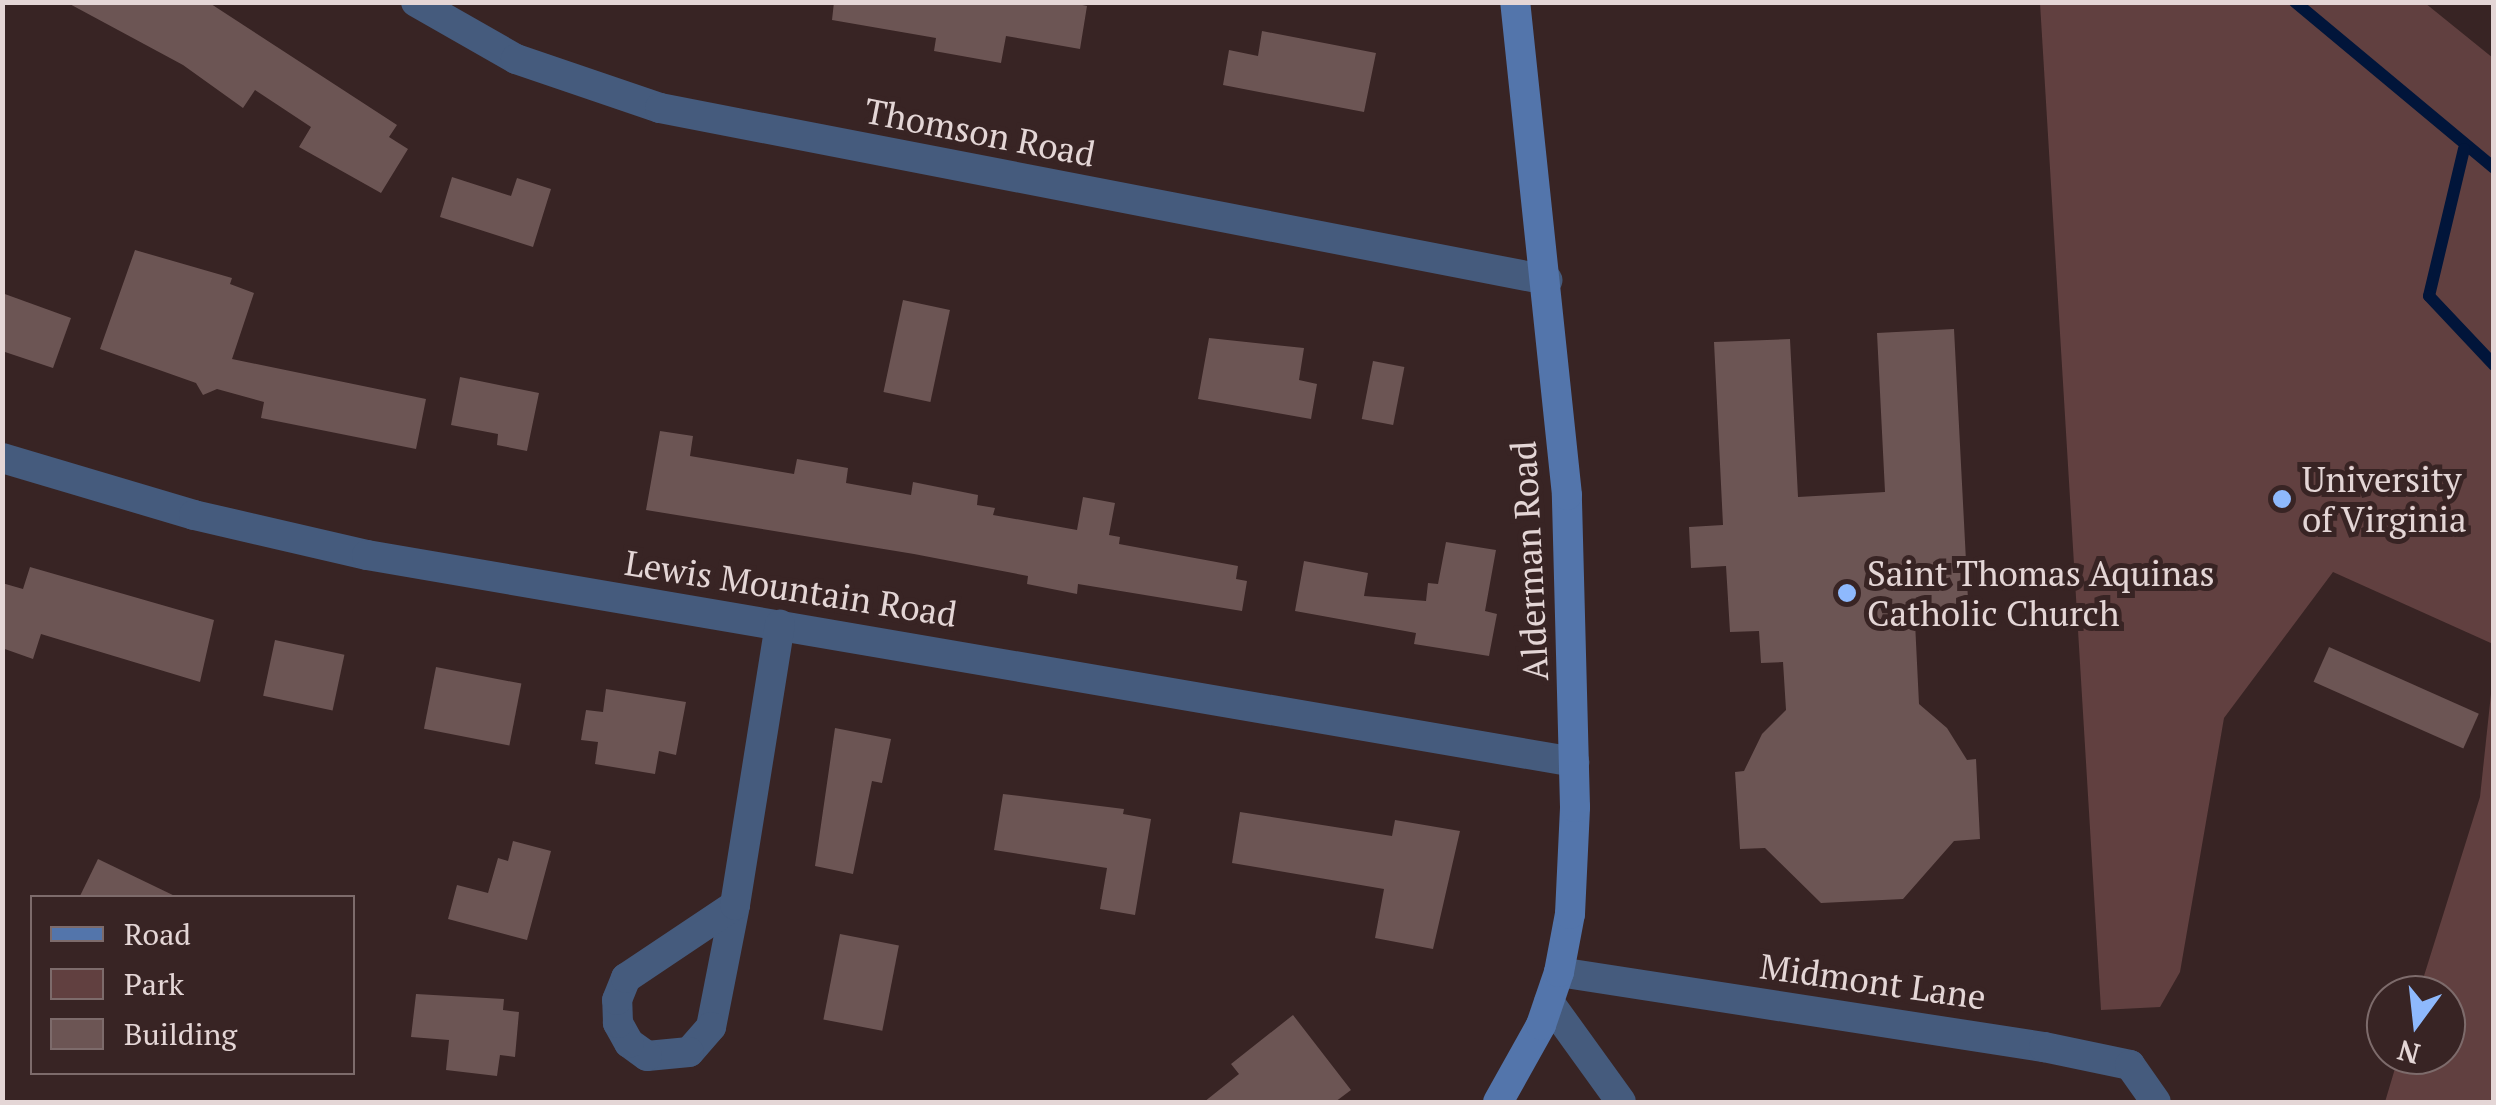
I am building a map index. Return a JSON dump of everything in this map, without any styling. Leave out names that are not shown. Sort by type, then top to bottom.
[{"type":"main road","name":"Alderman Road","points":[[1498,1102],[1550,1002],[1558,972],[1570,914],[1574,762],[1566,496],[1547,280],[1515,2]]},
{"type":"street","name":"Thomson Road","points":[[416,2],[516,58],[660,108],[1547,280]]},
{"type":"street","name":"Lewis Mountain Road","points":[[2,458],[194,515],[367,556],[1574,762]]},
{"type":"street","points":[[735,905],[626,978],[617,1000],[618,1023],[629,1043],[647,1056],[689,1052],[711,1027],[735,905],[780,625]]},
{"type":"street","name":"Midmont Lane","points":[[1558,972],[2028,1043],[2130,1066],[2156,1102]]},
{"type":"street","points":[[1550,1002],[1621,1102]]},
{"type":"green space","name":"University of Virginia","points":[[2040,3],[2425,3],[2493,58],[2493,644],[2333,572],[2224,718],[2180,972],[2160,1007],[2101,1010]]},
{"type":"green space","points":[[2493,675],[2493,1102],[2385,1102],[2393,1075],[2466,1075],[2466,975],[2424,975],[2480,797]]},
{"type":"building","points":[[66,2],[208,2],[397,125],[389,137],[408,149],[381,193],[299,147],[311,127],[255,90],[243,108],[183,65]]},
{"type":"building","points":[[834,2],[1068,2],[1087,6],[1080,49],[1006,36],[1001,63],[934,51],[936,38],[832,20]]},
{"type":"building","points":[[1262,31],[1376,53],[1364,112],[1223,85],[1229,50],[1258,56]]},
{"type":"building","points":[[452,177],[511,196],[517,178],[551,189],[533,247],[440,217]]},
{"type":"building","points":[[135,250],[232,278],[230,284],[254,293],[232,359],[426,399],[416,449],[261,418],[264,402],[217,389],[203,395],[196,383],[100,349]]},
{"type":"building","points":[[2,293],[71,318],[53,368],[2,351]]},
{"type":"building","points":[[903,300],[950,310],[930,402],[883,392]]},
{"type":"building","name":"Saint Thomas Aquinas Catholic Church","points":[[1954,329],[1969,619],[1915,622],[1919,704],[1947,728],[1967,760],[1976,759],[1980,839],[1954,841],[1903,899],[1821,903],[1765,848],[1740,849],[1735,772],[1744,771],[1762,734],[1786,710],[1783,662],[1761,663],[1759,631],[1730,632],[1726,566],[1691,568],[1689,527],[1723,525],[1714,342],[1790,339],[1798,497],[1885,492],[1877,333]]},
{"type":"building","points":[[1209,338],[1304,348],[1299,380],[1317,384],[1311,419],[1198,399]]},
{"type":"building","points":[[1373,361],[1404,367],[1393,425],[1362,419]]},
{"type":"building","points":[[460,377],[539,393],[527,451],[497,445],[498,434],[451,425]]},
{"type":"building","points":[[660,431],[693,436],[690,456],[794,474],[797,459],[848,468],[846,483],[911,495],[913,482],[978,495],[977,505],[995,508],[993,515],[1077,530],[1083,497],[1115,503],[1109,535],[1120,537],[1119,544],[1238,566],[1236,579],[1247,581],[1242,611],[1078,584],[1077,594],[1027,584],[1028,576],[646,510]]},
{"type":"building","points":[[1446,542],[1496,550],[1485,611],[1497,614],[1489,656],[1414,644],[1416,633],[1295,611],[1304,561],[1368,573],[1364,596],[1426,601],[1428,583],[1438,584]]},
{"type":"building","points":[[30,567],[214,620],[200,682],[41,634],[33,659],[2,648],[2,583],[23,589]]},
{"type":"building","points":[[275,640],[344,655],[333,711],[263,696]]},
{"type":"building","points":[[2329,647],[2479,714],[2463,748],[2314,682]]},
{"type":"building","points":[[436,667],[521,684],[509,745],[424,729]]},
{"type":"building","points":[[606,689],[686,702],[676,755],[659,751],[655,774],[595,764],[598,742],[581,740],[586,710],[603,712]]},
{"type":"building","points":[[835,728],[891,739],[882,783],[872,781],[853,874],[815,866]]},
{"type":"building","points":[[1003,794],[1124,809],[1123,814],[1151,819],[1135,915],[1100,909],[1107,868],[994,850]]},
{"type":"building","points":[[1240,812],[1392,836],[1395,820],[1460,831],[1433,949],[1375,938],[1384,889],[1232,863]]},
{"type":"building","points":[[513,841],[551,851],[527,940],[448,919],[457,885],[488,893],[498,858],[508,861]]},
{"type":"building","points":[[98,859],[173,895],[80,895]]},
{"type":"building","points":[[840,934],[899,945],[882,1031],[823,1019]]},
{"type":"building","points":[[416,994],[504,999],[503,1010],[519,1012],[515,1057],[500,1055],[497,1076],[446,1070],[449,1040],[411,1037]]},
{"type":"building","points":[[1293,1015],[1351,1090],[1335,1102],[1204,1102],[1239,1074],[1231,1064]]},
{"type":"waterway","points":[[2295,2],[2494,168]]},
{"type":"waterway","points":[[2464,149],[2429,296],[2494,365]]},
{"type":"place","name":"University of Virginia","points":[[2282,499]]},
{"type":"place","name":"Saint Thomas Aquinas Catholic Church","points":[[1847,593]]}]
